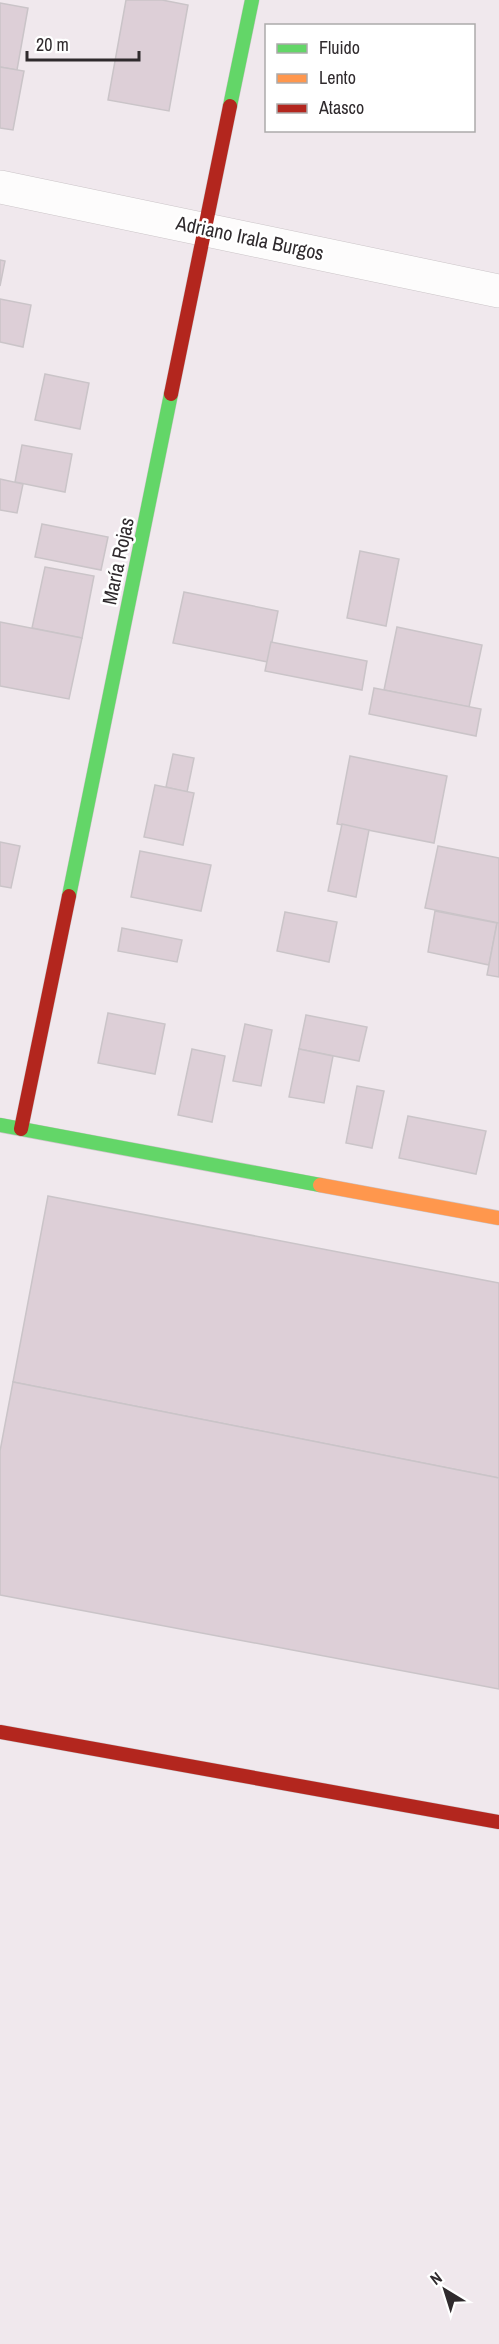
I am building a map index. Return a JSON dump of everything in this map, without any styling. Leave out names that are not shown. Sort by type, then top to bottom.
[{"type":"street","name":"María Rojas","points":[[21,1129],[252,0]]},
{"type":"street","name":"Adriano Irala Burgos","points":[[0,187],[499,291]]},
{"type":"street","points":[[0,1125],[499,1218]]},
{"type":"street","points":[[0,1732],[499,1822]]},
{"type":"building","points":[[126,0],[162,0],[188,5],[169,111],[108,100]]},
{"type":"building","points":[[0,3],[28,8],[17,70],[0,67]]},
{"type":"building","points":[[0,67],[24,71],[13,130],[0,128]]},
{"type":"building","points":[[0,260],[5,261],[0,286]]},
{"type":"building","points":[[0,299],[31,305],[23,347],[0,342]]},
{"type":"building","points":[[45,374],[89,383],[80,429],[35,420]]},
{"type":"building","points":[[22,445],[72,454],[65,492],[15,482]]},
{"type":"building","points":[[0,479],[23,484],[17,513],[0,510]]},
{"type":"building","points":[[42,524],[108,537],[101,570],[35,557]]},
{"type":"building","points":[[360,551],[399,559],[386,626],[347,618]]},
{"type":"building","points":[[45,567],[94,576],[82,638],[32,628]]},
{"type":"building","points":[[184,592],[278,611],[268,662],[173,643]]},
{"type":"building","points":[[0,622],[82,638],[69,699],[0,686]]},
{"type":"building","points":[[397,627],[482,645],[469,707],[384,690]]},
{"type":"building","points":[[271,642],[367,661],[362,690],[265,671]]},
{"type":"building","points":[[374,688],[481,709],[476,736],[369,714]]},
{"type":"building","points":[[173,754],[194,758],[187,792],[166,787]]},
{"type":"building","points":[[350,756],[447,776],[434,843],[337,824]]},
{"type":"building","points":[[155,785],[194,793],[183,845],[144,837]]},
{"type":"building","points":[[342,824],[369,830],[356,897],[328,891]]},
{"type":"building","points":[[0,842],[20,846],[11,888],[0,886]]},
{"type":"building","points":[[438,846],[499,858],[499,923],[425,908]]},
{"type":"building","points":[[140,851],[211,865],[201,911],[131,897]]},
{"type":"building","points":[[435,911],[497,923],[489,965],[428,952]]},
{"type":"building","points":[[285,912],[337,922],[329,962],[277,951]]},
{"type":"building","points":[[497,923],[499,923],[499,977],[487,975]]},
{"type":"building","points":[[122,928],[182,940],[177,962],[118,951]]},
{"type":"building","points":[[108,1013],[165,1024],[155,1074],[98,1063]]},
{"type":"building","points":[[306,1015],[367,1027],[359,1061],[299,1049]]},
{"type":"building","points":[[245,1024],[272,1030],[261,1086],[233,1081]]},
{"type":"building","points":[[192,1049],[225,1056],[212,1122],[178,1115]]},
{"type":"building","points":[[299,1049],[333,1056],[324,1103],[289,1097]]},
{"type":"building","points":[[357,1086],[384,1091],[372,1148],[346,1143]]},
{"type":"building","points":[[408,1116],[486,1131],[476,1174],[399,1158]]},
{"type":"building","points":[[48,1196],[499,1283],[499,1478],[13,1382]]},
{"type":"building","points":[[13,1382],[499,1478],[499,1689],[0,1595],[0,1451]]},
{"type":"traffic: fast","points":[[230,106],[252,0]]},
{"type":"traffic: fast","points":[[69,896],[171,394]]},
{"type":"traffic: fast","points":[[0,1125],[320,1185]]},
{"type":"traffic: slow","points":[[320,1185],[499,1218]]},
{"type":"traffic: jam","points":[[171,394],[230,106]]},
{"type":"traffic: jam","points":[[21,1129],[69,896]]},
{"type":"traffic: jam","points":[[0,1732],[499,1822]]}]
